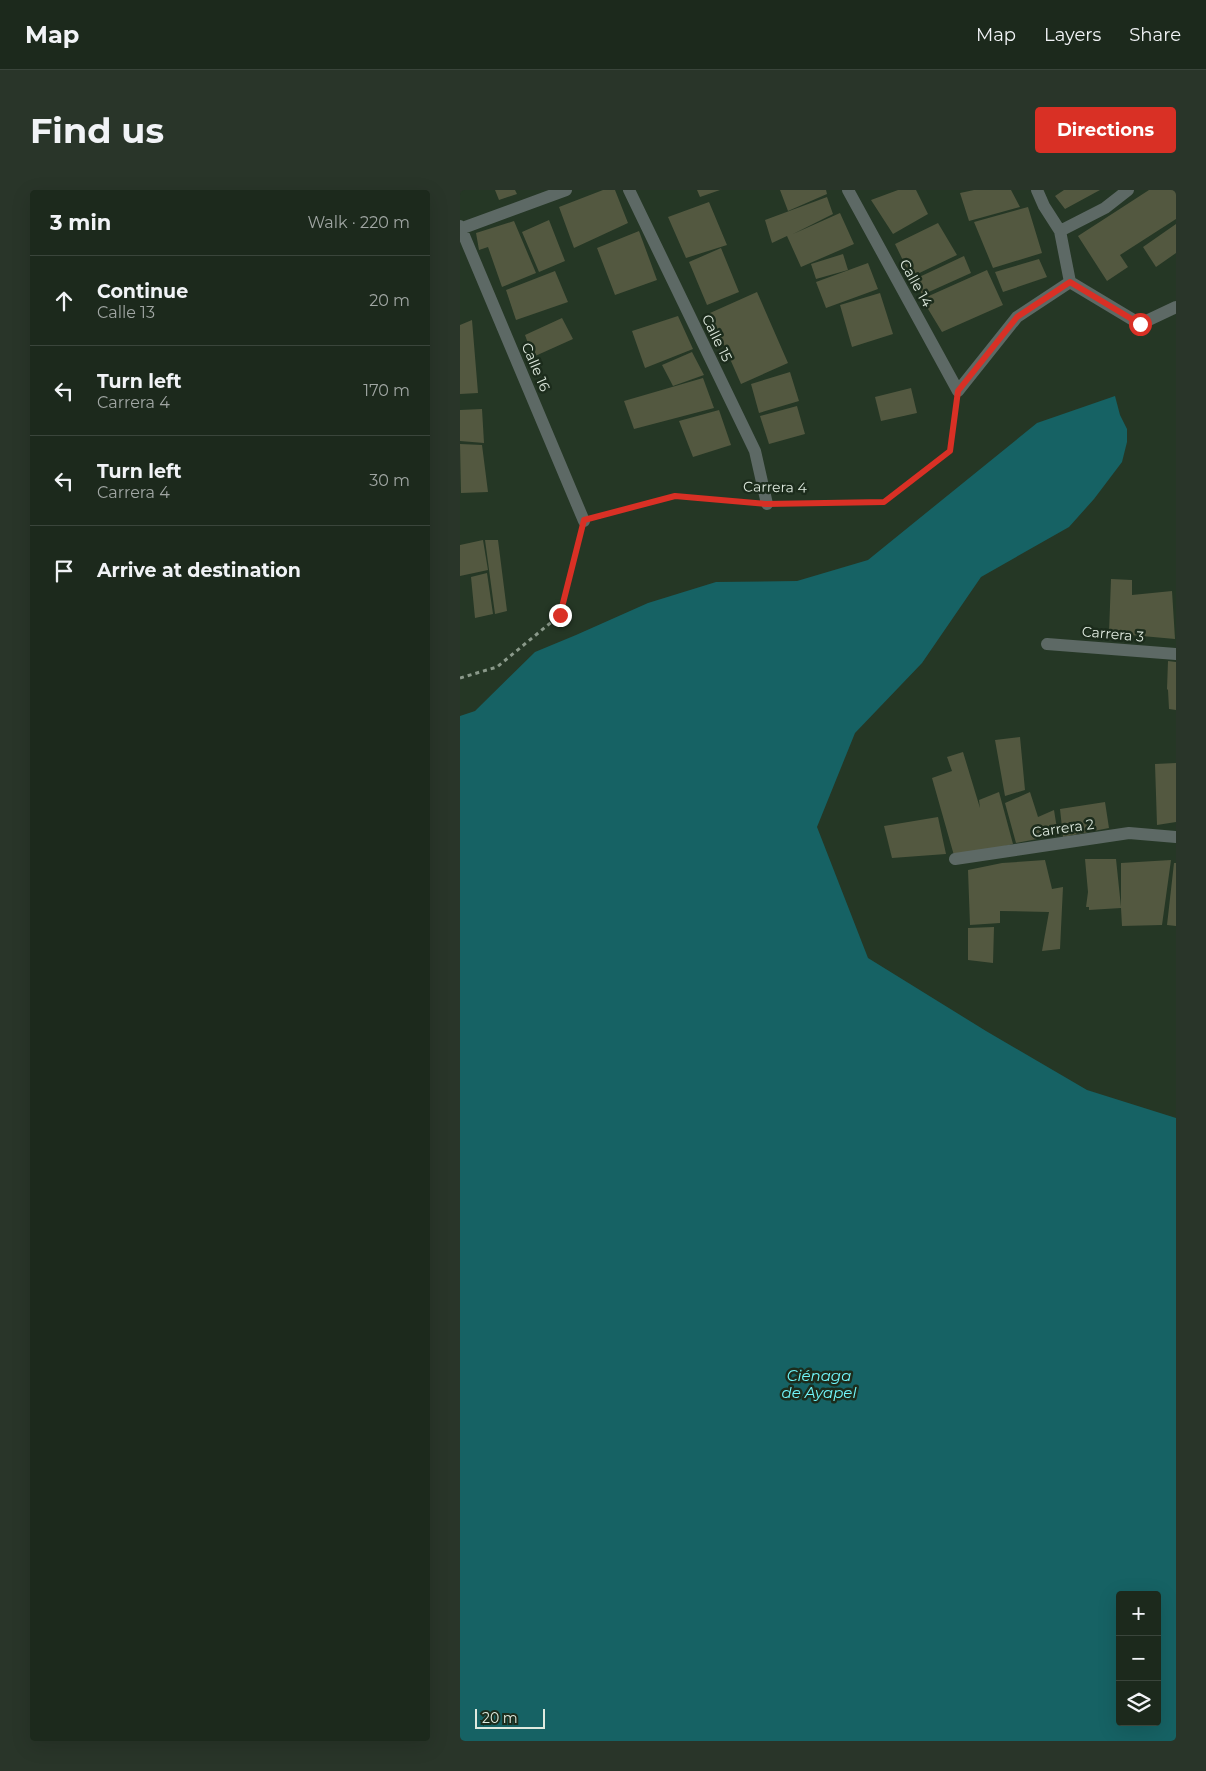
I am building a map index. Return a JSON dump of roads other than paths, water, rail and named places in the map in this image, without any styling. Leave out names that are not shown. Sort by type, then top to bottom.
[{"type":"street","points":[[460,227],[566,190]]},
{"type":"street","name":"Calle 15","points":[[629,190],[755,451],[766,504]]},
{"type":"street","name":"Calle 14","points":[[848,190],[958,391],[1017,317],[1070,282]]},
{"type":"street","points":[[1037,190],[1044,206],[1060,231],[1070,282],[1140,324],[1176,307]]},
{"type":"street","points":[[1060,231],[1105,208],[1128,190]]},
{"type":"street","name":"Calle 16","points":[[460,227],[584,520]]},
{"type":"street","name":"Carrera 3","points":[[1047,644],[1176,654]]},
{"type":"street","name":"Carrera 2","points":[[954,859],[1129,833],[1176,837]]},
{"type":"water","name":"Ciénaga de Ayapel","points":[[1115,396],[1120,415],[1127,429],[1127,442],[1122,462],[1094,499],[1069,527],[981,577],[922,663],[855,733],[817,827],[868,958],[986,1031],[1087,1090],[1176,1118],[1176,1741],[460,1741],[460,716],[475,711],[535,652],[648,603],[716,582],[797,581],[868,560],[1037,423]]}]
